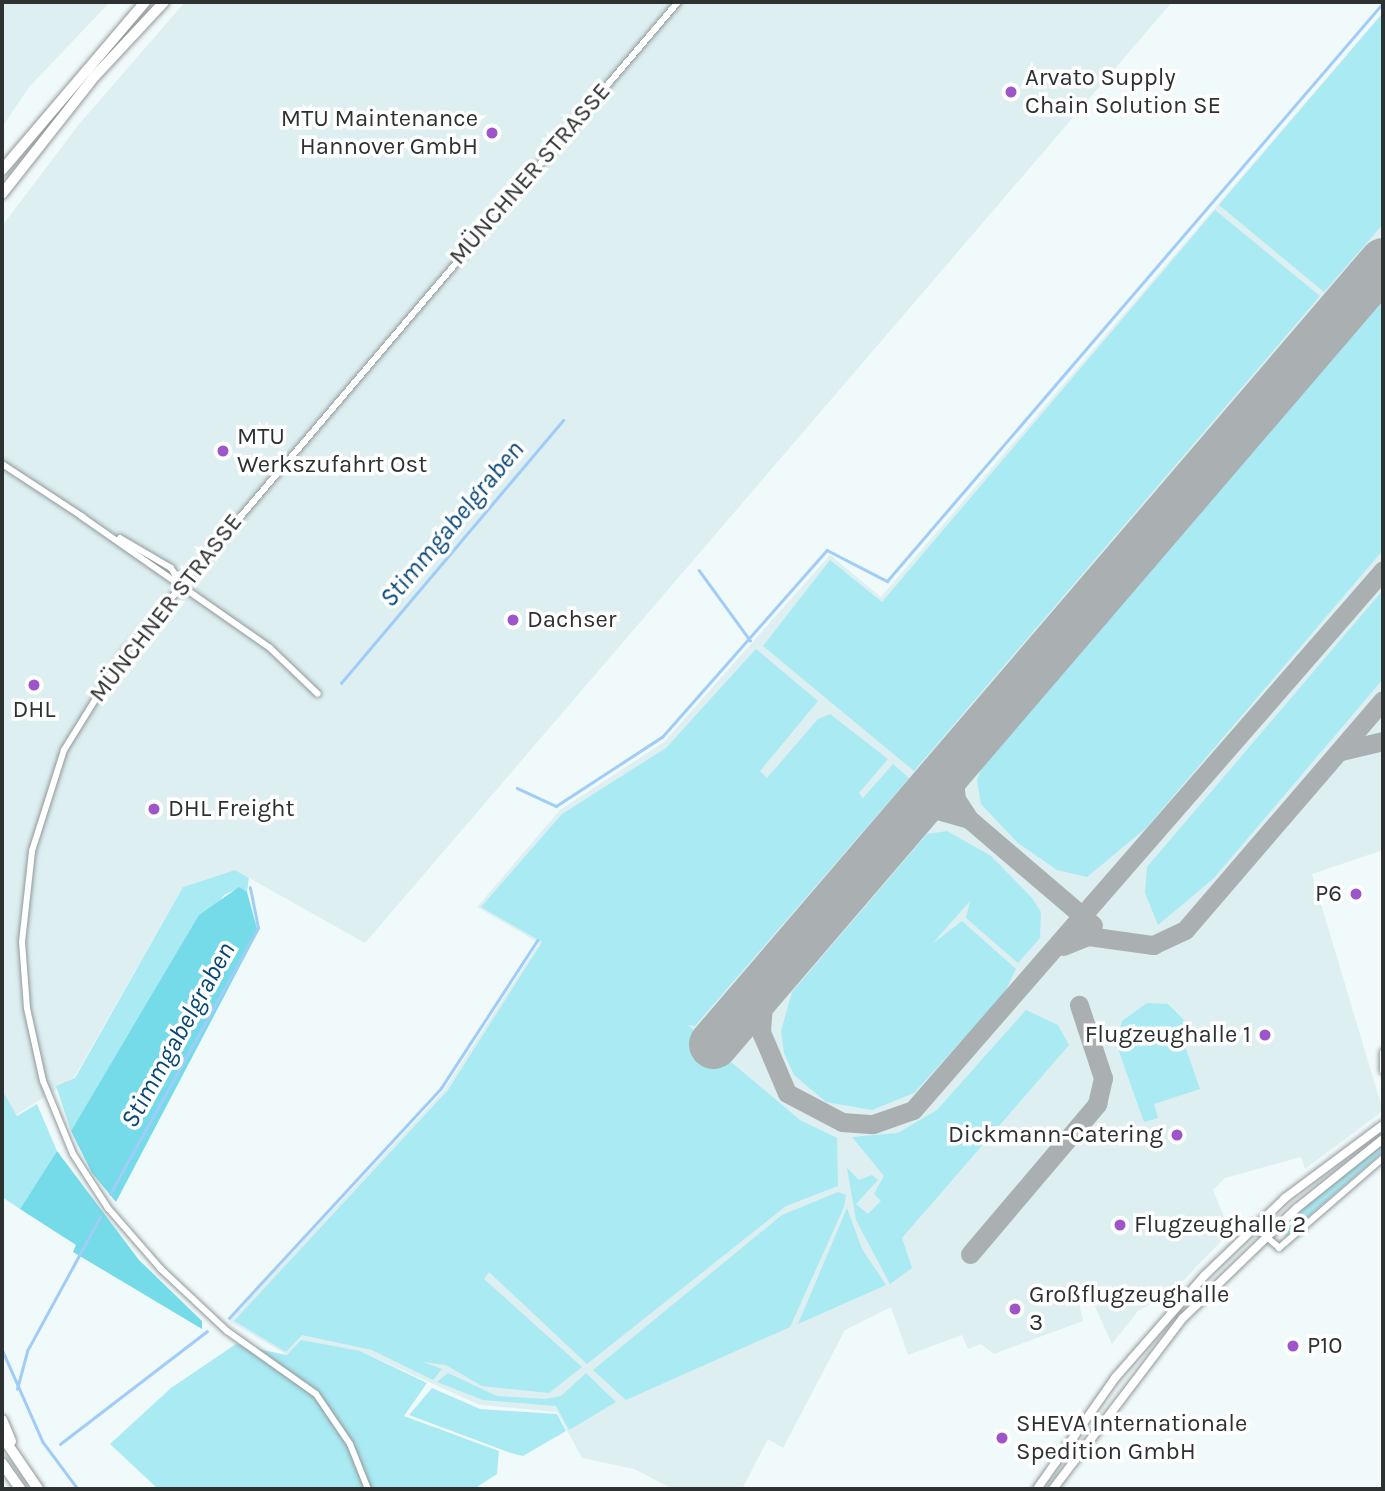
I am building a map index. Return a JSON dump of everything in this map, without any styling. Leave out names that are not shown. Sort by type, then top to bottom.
[{"type":"highway","points":[[2,170],[145,2]]},
{"type":"highway","points":[[2,194],[80,93],[164,2]]},
{"type":"highway","points":[[2,1420],[22,1466]]},
{"type":"highway","points":[[2,1436],[38,1489]]},
{"type":"highway","points":[[2,1462],[20,1489]]},
{"type":"main road","points":[[1037,1489],[1141,1345],[1253,1225],[1383,1125]]},
{"type":"main road","points":[[1053,1489],[1147,1361],[1264,1237],[1383,1139]]},
{"type":"street","name":"MÜNCHNER STRASSE","points":[[367,1488],[350,1444],[316,1394],[219,1325],[108,1208],[64,1135],[31,1034],[23,914],[48,789],[102,684],[181,584],[678,2]]},
{"type":"street","points":[[2,464],[181,584],[270,648],[318,694]]},
{"type":"street","points":[[1383,1052],[1383,1071]]},
{"type":"street","points":[[1281,1245],[1383,1158]]},
{"type":"street","points":[[1253,1225],[1264,1237],[1281,1245]]},
{"type":"street","points":[[1277,1226],[1281,1245]]},
{"type":"shaded area","points":[[2,2],[110,2],[30,86],[2,127]]},
{"type":"shaded area","points":[[185,2],[1172,2],[365,943],[235,870],[183,887],[74,1078],[2,1124],[2,226],[80,123]]},
{"type":"shaded area","points":[[1383,12],[1383,850],[1312,874],[1383,1111],[1305,1169],[1301,1157],[1225,1178],[1213,1190],[1230,1232],[1175,1289],[1138,1311],[1112,1344],[1087,1289],[1077,1293],[1083,1321],[994,1354],[981,1344],[968,1349],[962,1335],[908,1355],[891,1307],[845,1330],[783,1448],[768,1439],[742,1489],[673,1489],[634,1469],[582,1458],[557,1412],[480,1405],[360,1351],[287,1355],[229,1321],[444,1090],[539,943],[477,907],[560,810],[664,742],[830,555],[881,597]]},
{"type":"shaded area","points":[[1383,13],[1383,224],[1324,292],[1219,205]]},
{"type":"shaded area","points":[[1215,210],[1320,296],[914,771],[763,646],[830,560],[882,602]]},
{"type":"shaded area","points":[[1383,300],[1383,550],[1146,828],[1087,877],[1057,870],[1018,843],[981,804],[977,780],[982,768]]},
{"type":"shaded area","points":[[1383,590],[1383,679],[1214,878],[1158,925],[1145,893],[1147,867]]},
{"type":"shaded area","points":[[756,649],[818,701],[760,771],[767,778],[818,719],[830,714],[888,759],[859,793],[863,798],[893,764],[909,778],[695,1026],[688,1025],[699,1034],[693,1042],[718,1064],[725,1057],[800,1120],[837,1138],[838,1186],[786,1206],[587,1364],[489,1272],[484,1279],[582,1367],[549,1393],[482,1386],[446,1365],[423,1362],[442,1369],[433,1380],[372,1350],[302,1335],[286,1352],[234,1321],[448,1090],[542,942],[481,907],[562,814],[666,748]]},
{"type":"shaded area","points":[[947,831],[991,856],[1032,898],[1041,912],[1040,938],[1018,963],[966,918],[970,901],[932,944],[962,921],[1016,969],[1004,994],[914,1093],[872,1110],[826,1102],[794,1075],[784,1053],[781,1031],[792,992],[927,834]]},
{"type":"shaded area","points":[[235,870],[249,878],[247,892],[239,888],[224,895],[147,1004],[71,1131],[56,1086],[75,1078],[183,887]]},
{"type":"shaded area","points":[[239,887],[247,892],[258,932],[116,1202],[92,1173],[71,1131],[199,915]]},
{"type":"shaded area","points":[[1147,1003],[1168,1004],[1187,1023],[1180,1032],[1200,1089],[1154,1104],[1158,1118],[1144,1122],[1117,1046],[1122,1021]]},
{"type":"shaded area","points":[[1026,1010],[1058,1025],[1069,1045],[902,1238],[912,1268],[890,1284],[856,1220],[847,1168],[859,1180],[872,1175],[878,1180],[856,1204],[868,1214],[881,1201],[874,1194],[884,1176],[852,1137],[898,1133],[937,1110]]},
{"type":"shaded area","points":[[2,1090],[17,1116],[37,1104],[57,1151],[20,1209],[2,1197]]},
{"type":"shaded area","points":[[1383,1144],[1383,1152],[1285,1237],[1281,1226]]},
{"type":"shaded area","points":[[57,1151],[139,1260],[202,1321],[202,1329],[73,1252],[76,1245],[20,1209]]},
{"type":"shaded area","points":[[838,1192],[846,1195],[844,1207],[790,1327],[626,1400],[593,1370],[782,1215]]},
{"type":"shaded area","points":[[847,1208],[862,1249],[886,1285],[798,1324]]},
{"type":"shaded area","points":[[301,1340],[360,1351],[427,1383],[404,1416],[499,1451],[497,1474],[474,1489],[158,1489],[110,1444],[171,1388],[236,1344],[287,1355]]},
{"type":"shaded area","points":[[448,1373],[497,1396],[545,1399],[561,1396],[586,1373],[616,1402],[569,1430],[556,1406],[483,1400],[437,1382]]},
{"type":"shaded area","points":[[432,1388],[480,1409],[557,1414],[566,1431],[523,1456],[511,1453],[409,1415]]},
{"type":"waterway","points":[[517,788],[556,806],[662,737],[827,550],[887,581],[1383,3]]},
{"type":"waterway","name":"Stimmgabelgraben","points":[[341,683],[563,420]]},
{"type":"waterway","points":[[699,570],[750,640]]},
{"type":"waterway","name":"Stimmgabelgraben","points":[[110,1194],[258,928],[250,888]]},
{"type":"waterway","points":[[229,1318],[441,1088],[537,941]]},
{"type":"waterway","name":"Stimmgabelgraben","points":[[17,1389],[27,1351],[100,1217]]},
{"type":"waterway","points":[[60,1444],[207,1331]]},
{"type":"waterway","points":[[2,1349],[43,1442],[78,1489]]},
{"type":"taxiway","points":[[778,969],[763,1003],[761,1032],[787,1093],[842,1122],[873,1124],[913,1110],[1383,570]]},
{"type":"taxiway","points":[[1063,946],[1088,936],[1153,945],[1185,930],[1383,700]]},
{"type":"taxiway","points":[[1341,751],[1383,741]]},
{"type":"taxiway","points":[[900,826],[934,809],[969,819],[956,799],[954,779],[970,745]]},
{"type":"taxiway","points":[[969,819],[1093,925]]},
{"type":"taxiway","points":[[970,1254],[1097,1104],[1103,1078],[1079,1005]]},
{"type":"runway","points":[[713,1044],[1383,262]]},
{"type":"place","name":"Arvato Supply Chain Solution SE","points":[[1011,92]]},
{"type":"place","name":"MTU Maintenance Hannover GmbH","points":[[492,133]]},
{"type":"place","name":"MTU Werkszufahrt Ost","points":[[223,451]]},
{"type":"place","name":"Dachser","points":[[513,620]]},
{"type":"place","name":"DHL","points":[[34,685]]},
{"type":"place","name":"DHL Freight","points":[[154,809]]},
{"type":"place","name":"P6","points":[[1356,894]]},
{"type":"place","name":"Flugzeughalle 1","points":[[1265,1035]]},
{"type":"place","name":"Dickmann-Catering","points":[[1177,1135]]},
{"type":"place","name":"Flugzeughalle 2","points":[[1120,1225]]},
{"type":"place","name":"Großflugzeughalle 3","points":[[1015,1309]]},
{"type":"place","name":"P10","points":[[1293,1346]]},
{"type":"place","name":"SHEVA Internationale Spedition GmbH","points":[[1002,1438]]}]
